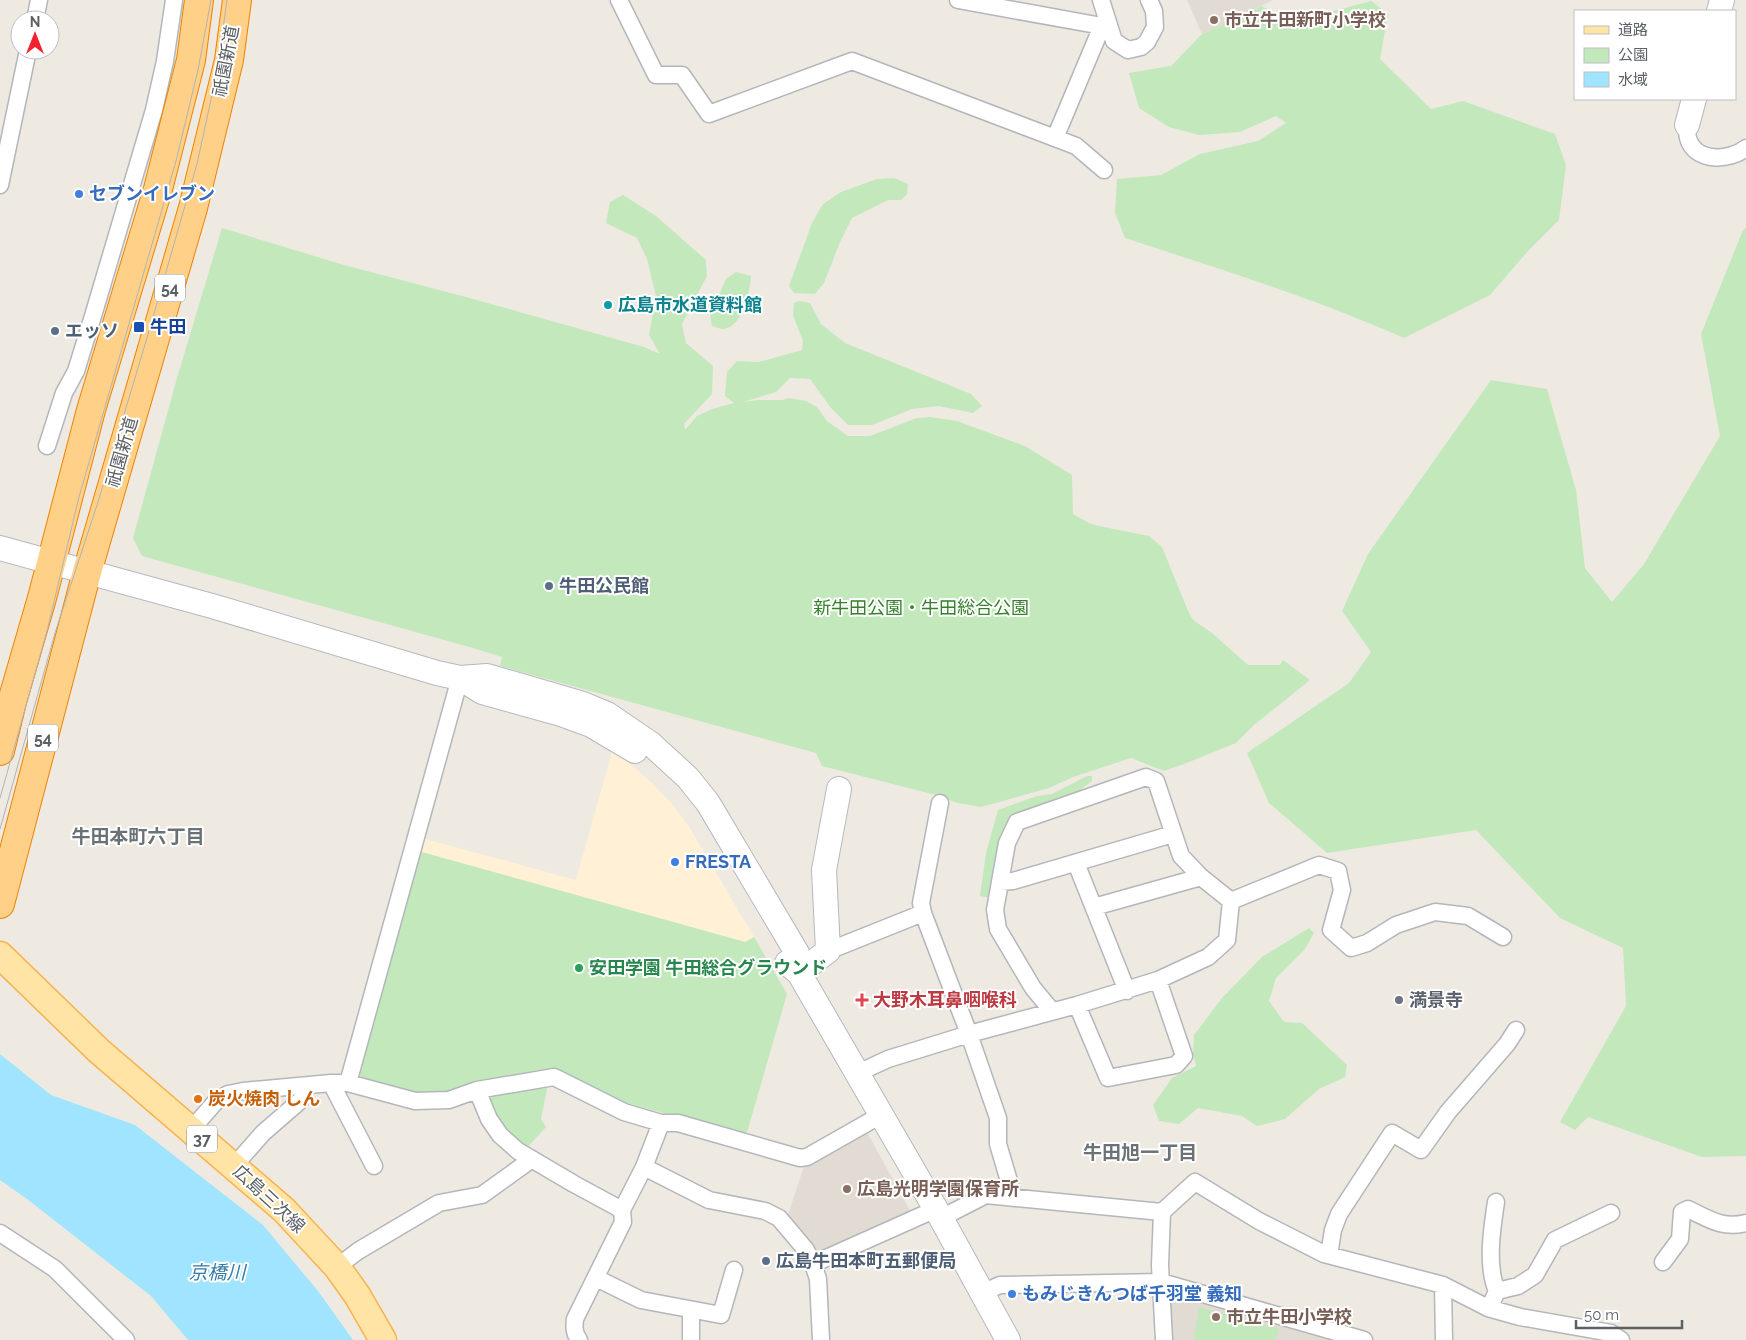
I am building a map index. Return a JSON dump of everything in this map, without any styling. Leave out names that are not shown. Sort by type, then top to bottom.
[{"type":"highway","name":"祇園新道","points":[[0,750],[6,701],[51,562],[92,410],[158,189],[191,60],[199,0]]},
{"type":"highway","name":"祇園新道","points":[[0,904],[87,572],[193,208],[229,60],[237,0]]},
{"type":"main road","name":"広島三次線","points":[[0,955],[99,1051],[284,1210],[337,1267],[357,1295],[383,1340]]},
{"type":"street","points":[[47,446],[64,393],[76,371],[156,102],[174,0]]},
{"type":"street","points":[[619,0],[656,75],[682,75],[709,114],[852,61],[1076,146],[1104,170]]},
{"type":"street","points":[[958,0],[1105,24]]},
{"type":"street","points":[[1101,0],[1105,24],[1114,41],[1128,50],[1141,47],[1148,42],[1155,27],[1154,12],[1149,0]]},
{"type":"street","points":[[1055,138],[1105,24]]},
{"type":"street","points":[[0,185],[26,60]]},
{"type":"street","points":[[1694,100],[1687,125],[1688,139],[1697,151],[1718,158],[1738,154],[1746,148]]},
{"type":"street","points":[[138,165],[158,189]]},
{"type":"street","points":[[76,371],[92,410]]},
{"type":"street","points":[[0,548],[212,606],[354,649],[460,678],[482,692],[561,714],[591,725],[630,747],[674,786],[693,809],[784,961],[799,973],[938,1213],[1008,1340]]},
{"type":"street","points":[[374,1166],[340,1083],[460,678]]},
{"type":"street","points":[[1052,1011],[1033,988],[998,930],[995,910],[1007,844],[1017,822],[1146,777],[1156,782],[1181,856],[1201,877],[1231,901]]},
{"type":"street","points":[[828,951],[824,870],[839,790]]},
{"type":"street","points":[[940,803],[921,903],[998,1118],[998,1144],[1014,1198]]},
{"type":"street","points":[[1000,882],[1013,881],[1076,864],[1173,834]]},
{"type":"street","points":[[1076,864],[1127,991]]},
{"type":"street","points":[[1231,901],[1319,865],[1338,872],[1342,890],[1331,930],[1351,948],[1367,943],[1396,924],[1435,912],[1468,916],[1503,937]]},
{"type":"street","points":[[1094,907],[1201,877]]},
{"type":"street","points":[[858,1073],[888,1059],[969,1034],[1127,991],[1158,980],[1208,957],[1227,940],[1231,901]]},
{"type":"street","points":[[799,973],[828,951],[923,913]]},
{"type":"street","points":[[1077,1005],[1108,1078],[1176,1065],[1184,1056],[1158,980]]},
{"type":"street","points":[[1329,1255],[1333,1230],[1340,1214],[1392,1133],[1421,1150],[1448,1112],[1507,1044],[1516,1030]]},
{"type":"street","points":[[191,1130],[217,1100],[228,1094],[243,1091],[340,1083],[415,1101],[449,1100],[477,1090],[554,1077],[624,1112],[661,1123],[678,1123],[800,1158],[806,1157],[881,1115]]},
{"type":"street","points":[[234,1166],[263,1133],[301,1100],[303,1096],[302,1086]]},
{"type":"street","points":[[477,1090],[489,1119],[500,1135],[518,1151],[622,1210]]},
{"type":"street","points":[[579,1340],[574,1328],[575,1319],[624,1222],[622,1210],[644,1167],[661,1123]]},
{"type":"street","points":[[337,1267],[358,1251],[439,1204],[482,1196],[532,1159]]},
{"type":"street","points":[[644,1167],[709,1200],[765,1210],[779,1218],[806,1250],[813,1264],[818,1279],[821,1340]]},
{"type":"street","points":[[1164,1340],[1160,1265],[1162,1212],[1195,1182],[1259,1221],[1329,1255],[1443,1285],[1488,1308],[1520,1317],[1611,1333],[1621,1340]]},
{"type":"street","points":[[813,1264],[986,1195],[1162,1212]]},
{"type":"street","points":[[1488,1308],[1497,1291],[1494,1283],[1490,1238],[1496,1202]]},
{"type":"street","points":[[1663,1262],[1680,1239],[1682,1212],[1688,1209],[1719,1224],[1735,1226],[1746,1223]]},
{"type":"street","points":[[1497,1291],[1518,1286],[1535,1275],[1555,1240],[1611,1213]]},
{"type":"street","points":[[0,1233],[55,1270],[126,1340]]},
{"type":"street","points":[[596,1278],[641,1300],[721,1315],[734,1270]]},
{"type":"street","points":[[982,1293],[1000,1285],[1161,1282],[1364,1340]]},
{"type":"street","points":[[1443,1285],[1444,1340]]},
{"type":"street","points":[[691,1310],[691,1340]]},
{"type":"shaded area","name":"市立牛田新町小学校","points":[[1187,0],[1273,0],[1202,34]]},
{"type":"shaded area","points":[[612,752],[632,765],[673,805],[690,828],[754,937],[745,942],[418,851],[422,838],[576,880]]},
{"type":"shaded area","name":"広島光明学園保育所","points":[[863,1132],[868,1134],[913,1216],[817,1258],[787,1218],[805,1163]]},
{"type":"shaded area","name":"市立牛田小学校","points":[[1173,1290],[1343,1340],[1168,1340],[1166,1295]]},
{"type":"green space","points":[[1371,1],[1388,14],[1380,59],[1431,109],[1463,101],[1555,134],[1566,165],[1559,220],[1528,251],[1490,295],[1404,338],[1301,297],[1125,238],[1115,213],[1117,179],[1161,175],[1200,154],[1258,141],[1286,123],[1276,116],[1240,132],[1199,135],[1169,127],[1139,108],[1129,73],[1171,66],[1202,34],[1262,6],[1289,23]]},
{"type":"green space","points":[[894,178],[908,184],[907,194],[901,200],[888,200],[852,218],[840,242],[824,283],[815,294],[794,293],[789,286],[812,223],[823,204],[841,192],[877,179]]},
{"type":"green space","name":"新牛田公園・牛田総合公園","points":[[623,195],[656,216],[706,260],[707,276],[682,324],[686,343],[713,366],[712,394],[684,424],[685,430],[697,416],[712,409],[734,403],[725,396],[727,372],[737,361],[759,362],[802,350],[803,341],[793,315],[794,303],[799,301],[810,303],[821,324],[845,343],[971,394],[982,406],[973,413],[939,406],[912,409],[872,425],[848,425],[831,408],[810,379],[790,378],[776,392],[743,402],[789,398],[806,401],[817,407],[827,421],[848,436],[870,436],[917,418],[930,417],[957,421],[1025,446],[1072,475],[1073,514],[1099,526],[1149,536],[1162,547],[1193,620],[1212,633],[1248,665],[1280,665],[1283,660],[1310,680],[1254,725],[1236,743],[1184,764],[1164,771],[1131,758],[1073,777],[1049,788],[981,807],[958,803],[932,794],[822,766],[816,753],[500,666],[502,657],[473,648],[142,556],[133,538],[177,378],[222,228],[344,265],[644,347],[660,354],[649,335],[656,296],[647,259],[637,238],[606,223],[610,202]]},
{"type":"green space","points":[[1746,228],[1746,1156],[1702,1157],[1588,1117],[1575,1130],[1560,1122],[1626,1006],[1623,948],[1560,918],[1476,830],[1327,853],[1269,803],[1247,753],[1349,683],[1371,652],[1342,611],[1368,554],[1491,380],[1547,389],[1576,490],[1585,568],[1612,602],[1644,564],[1720,436],[1701,334],[1743,230]]},
{"type":"green space","points":[[736,272],[751,276],[747,299],[741,315],[731,327],[724,329],[712,326],[710,315],[726,279]]},
{"type":"green space","points":[[1087,776],[1092,776],[1092,781],[1072,796],[1012,814],[1003,843],[991,898],[980,896],[986,853],[998,810],[1037,796],[1052,794]]},
{"type":"green space","name":"安田学園 牛田総合グラウンド","points":[[418,851],[745,942],[754,937],[787,994],[746,1136],[627,1103],[555,1068],[472,1084],[450,1092],[416,1093],[362,1078],[357,1070]]},
{"type":"green space","points":[[1309,928],[1314,933],[1305,949],[1276,978],[1269,1001],[1284,1022],[1302,1023],[1347,1065],[1345,1077],[1319,1089],[1285,1119],[1257,1126],[1242,1116],[1198,1108],[1179,1124],[1159,1121],[1153,1105],[1172,1078],[1196,1066],[1193,1053],[1194,1035],[1222,998],[1262,957]]},
{"type":"green space","points":[[548,1084],[541,1119],[546,1127],[524,1151],[509,1140],[483,1096]]},
{"type":"green space","points":[[1199,1307],[1279,1329],[1276,1340],[1194,1340]]},
{"type":"water","name":"京橋川","points":[[0,1054],[51,1095],[135,1125],[263,1225],[318,1291],[353,1340],[188,1340],[151,1296],[0,1180]]},
{"type":"tram line","points":[[0,798],[47,631],[79,497],[176,161],[198,70],[211,0]]},
{"type":"tram line","points":[[0,829],[55,633],[98,502],[197,164],[217,72],[227,0]]},
{"type":"place","name":"市立牛田新町小学校","points":[[1214,20]]},
{"type":"place","name":"セブンイレブン","points":[[79,194]]},
{"type":"place","name":"広島市水道資料館","points":[[608,305]]},
{"type":"place","name":"牛田","points":[[139,327]]},
{"type":"place","name":"エッソ","points":[[55,331]]},
{"type":"place","name":"牛田公民館","points":[[549,586]]},
{"type":"place","name":"FRESTA","points":[[675,862]]},
{"type":"place","name":"安田学園 牛田総合グラウンド","points":[[579,968]]},
{"type":"place","name":"大野木耳鼻咽喉科","points":[[862,1000]]},
{"type":"place","name":"満景寺","points":[[1399,1000]]},
{"type":"place","name":"炭火焼肉 しん","points":[[198,1099]]},
{"type":"place","name":"広島光明学園保育所","points":[[847,1189]]},
{"type":"place","name":"広島牛田本町五郵便局","points":[[766,1261]]},
{"type":"place","name":"もみじきんつば千羽堂 義知","points":[[1012,1294]]},
{"type":"place","name":"市立牛田小学校","points":[[1216,1317]]},
{"type":"district","name":"牛田本町六丁目","points":[[138,836]]},
{"type":"district","name":"牛田旭一丁目","points":[[1140,1152]]}]
